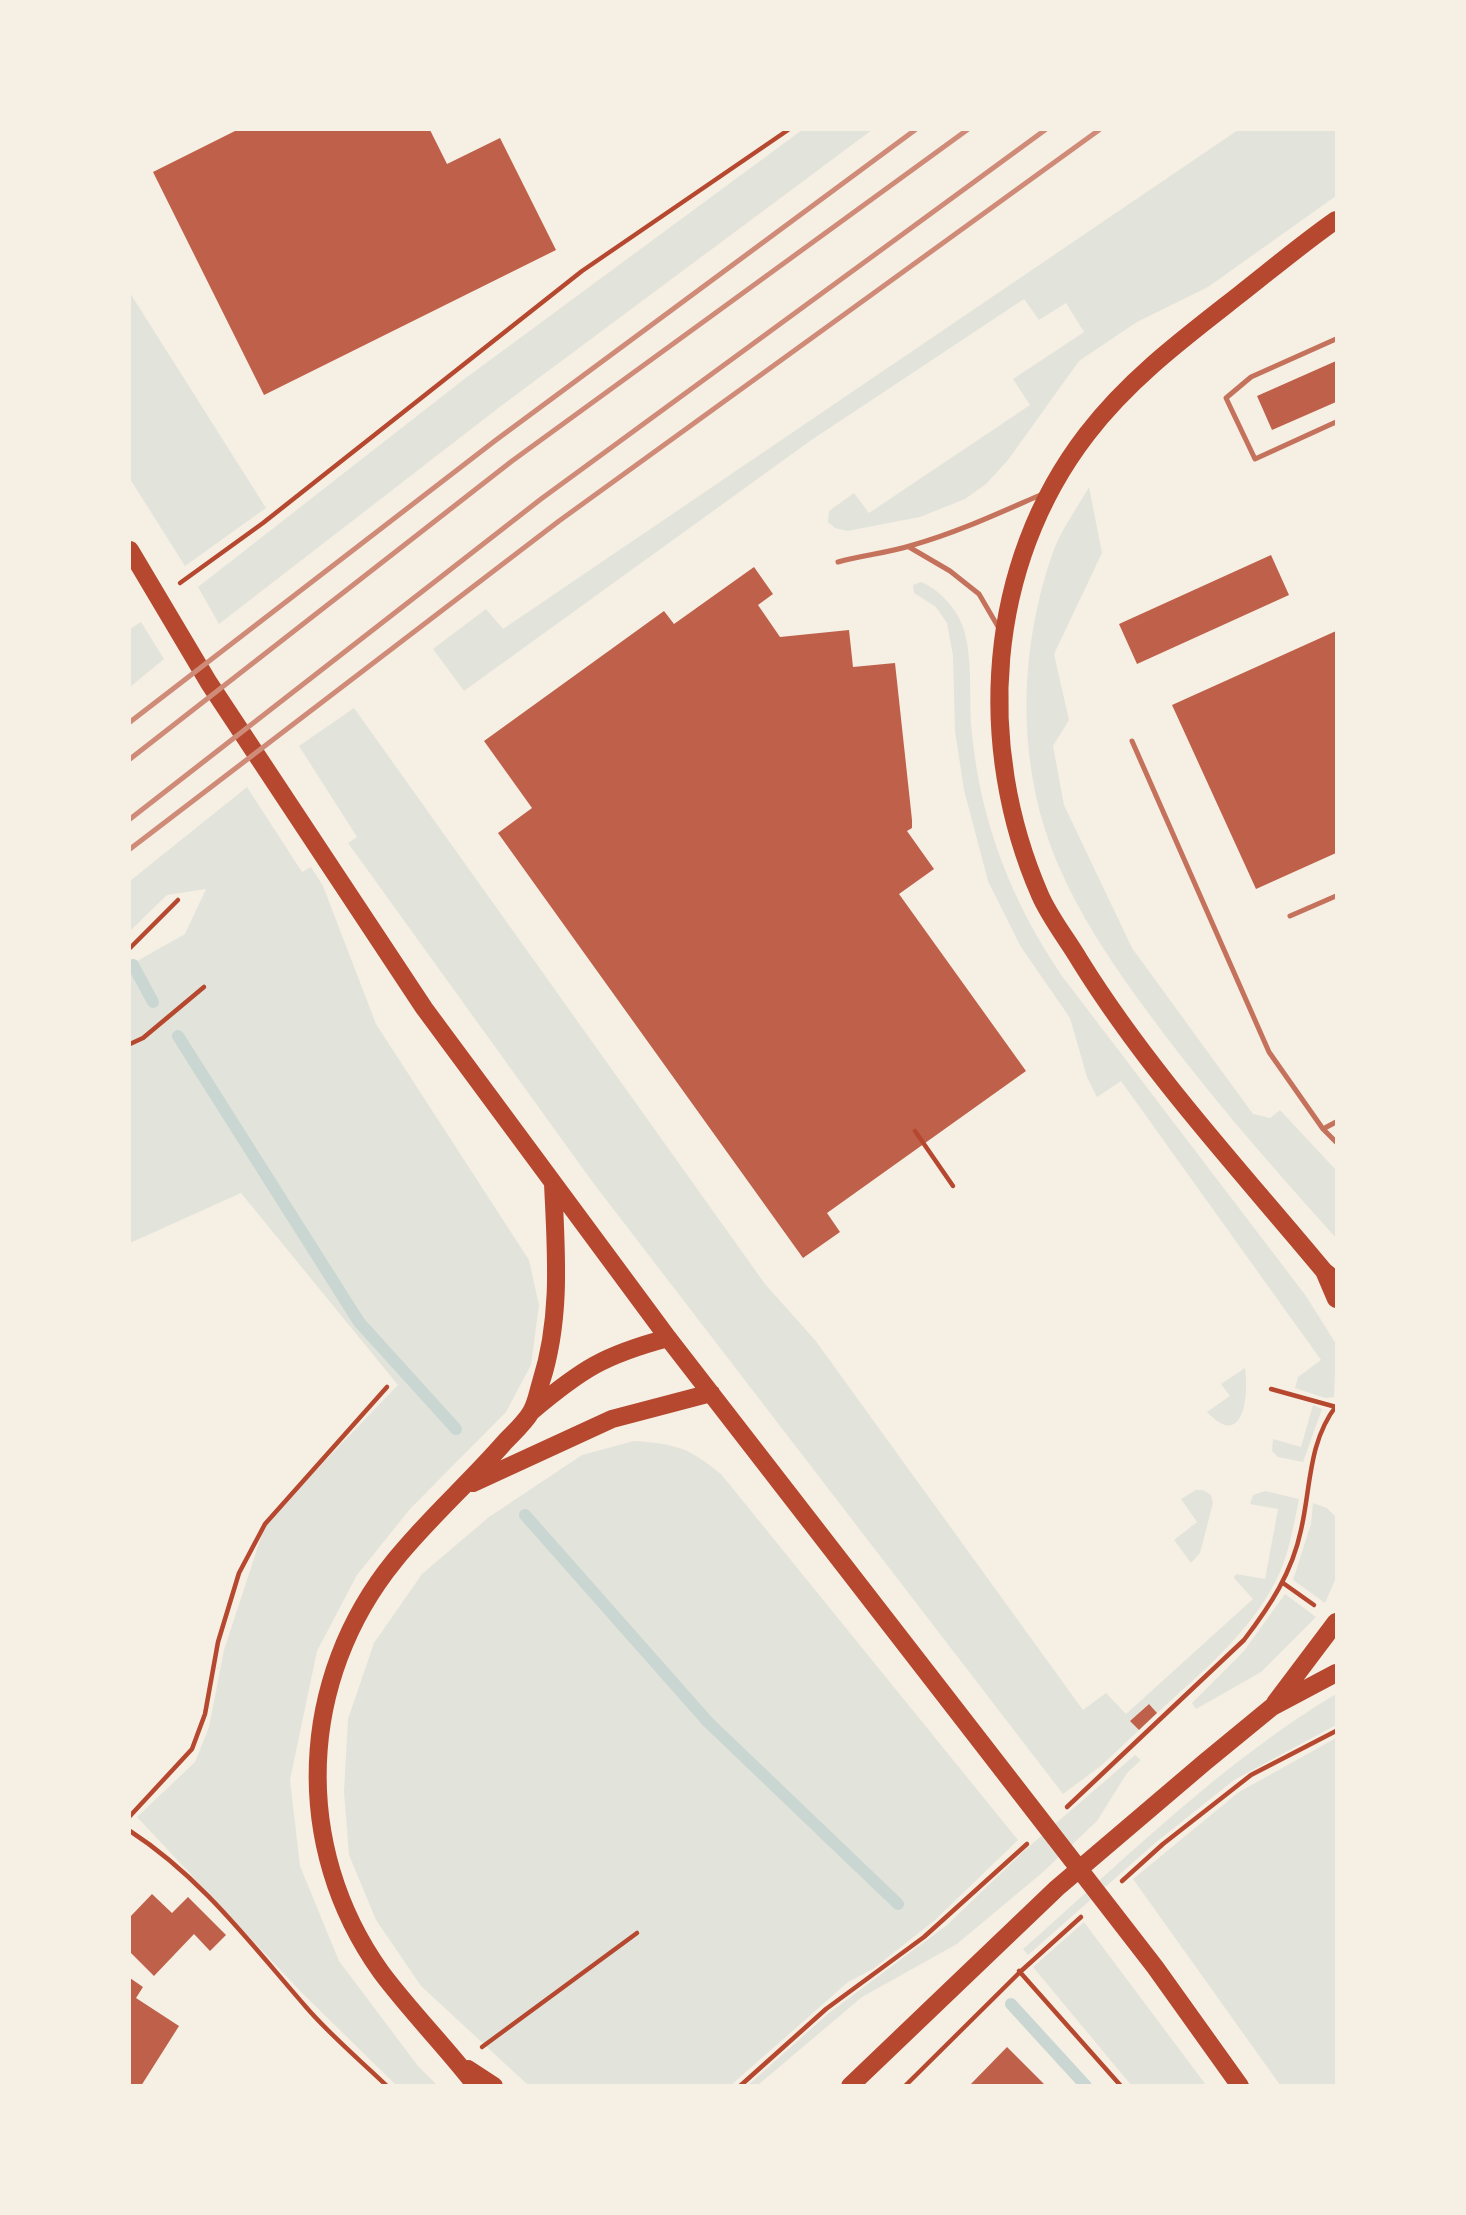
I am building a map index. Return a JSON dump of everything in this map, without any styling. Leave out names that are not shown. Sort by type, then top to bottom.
[{"type":"main road","points":[[1336,220],[1153,362],[1087,433],[1048,492],[1021,560],[1002,635],[998,726],[1011,811],[1040,897],[1118,1022],[1330,1276],[1336,1299]]},
{"type":"main road","points":[[130,550],[209,682],[424,1008],[668,1338],[1154,1967],[1240,2085]]},
{"type":"main road","points":[[532,1411],[546,1368],[555,1323],[557,1285],[553,1183]]},
{"type":"main road","points":[[476,2085],[381,1971],[350,1918],[328,1860],[318,1786],[319,1736],[331,1674],[357,1613],[394,1561],[438,1511],[467,1485],[532,1411],[578,1373],[622,1350],[668,1338]]},
{"type":"main road","points":[[467,1485],[612,1419],[711,1393]]},
{"type":"main road","points":[[1272,1707],[1336,1622]]},
{"type":"main road","points":[[850,2085],[1057,1888],[1272,1707],[1336,1673]]},
{"type":"main road","points":[[459,2064],[494,2085]]},
{"type":"lane","points":[[1336,339],[1251,377],[1227,398],[1255,459],[1336,422]]},
{"type":"lane","points":[[838,562],[909,547],[957,531],[1048,492]]},
{"type":"lane","points":[[909,547],[950,571],[979,594],[1002,635]]},
{"type":"lane","points":[[1132,741],[1269,1052],[1323,1129],[1336,1142]]},
{"type":"lane","points":[[1290,916],[1336,896]]},
{"type":"lane","points":[[1323,1129],[1336,1122]]},
{"type":"path","points":[[174,587],[263,523],[582,271],[788,130]]},
{"type":"path","points":[[130,948],[178,900]]},
{"type":"path","points":[[130,1044],[143,1038],[204,986]]},
{"type":"path","points":[[915,1132],[953,1186]]},
{"type":"path","points":[[130,1816],[192,1749],[205,1714],[218,1642],[239,1573],[265,1524],[387,1387]]},
{"type":"path","points":[[1062,1811],[1244,1640],[1283,1583],[1301,1531],[1316,1444],[1336,1406],[1271,1389]]},
{"type":"path","points":[[1283,1583],[1319,1608]]},
{"type":"path","points":[[130,1831],[153,1846],[220,1905],[308,2010],[387,2085]]},
{"type":"path","points":[[740,2085],[826,2009],[924,1937],[1033,1838]]},
{"type":"path","points":[[459,2064],[637,1933]]},
{"type":"path","points":[[998,1947],[1121,2085]]},
{"type":"shaded area","points":[[802,130],[872,130],[501,406],[219,624],[198,587],[463,380]]},
{"type":"shaded area","points":[[1238,130],[1336,130],[1336,196],[1208,287],[1137,322],[1079,361],[1008,460],[986,484],[965,499],[920,517],[847,531],[835,528],[828,522],[829,511],[854,493],[869,513],[1030,405],[1013,379],[1084,332],[1066,303],[1039,320],[1024,299],[810,441],[464,691],[433,649],[486,609],[503,629]]},
{"type":"shaded area","points":[[130,293],[266,508],[185,566],[130,479]]},
{"type":"shaded area","points":[[1089,487],[1102,553],[1054,654],[1069,720],[1053,746],[1064,805],[1132,948],[1253,1114],[1270,1118],[1280,1110],[1336,1170],[1336,1238],[1211,1094],[1141,1003],[1091,928],[1059,868],[1051,847],[1032,774],[1026,699],[1029,662],[1034,624],[1053,552]]},
{"type":"shaded area","points":[[921,582],[946,600],[963,627],[970,667],[972,734],[983,799],[1002,861],[1028,920],[1062,976],[1306,1296],[1336,1344],[1334,1397],[1325,1398],[1295,1388],[1298,1377],[1321,1360],[1121,1081],[1097,1097],[1087,1077],[1070,1018],[1021,947],[988,881],[964,790],[955,731],[953,656],[947,623],[936,607],[914,593],[913,585]]},
{"type":"shaded area","points":[[141,622],[164,659],[130,687],[130,629]]},
{"type":"shaded area","points":[[354,708],[765,1284],[815,1340],[1083,1710],[1106,1693],[1126,1714],[1253,1599],[1234,1578],[1236,1574],[1265,1579],[1278,1509],[1250,1504],[1253,1495],[1265,1491],[1299,1499],[1280,1572],[1269,1593],[1242,1631],[1157,1713],[1148,1704],[1130,1721],[1139,1730],[1102,1765],[1063,1794],[594,1184],[348,843],[357,837],[299,746]]},
{"type":"shaded area","points":[[247,787],[302,872],[311,867],[323,886],[376,1024],[529,1260],[539,1305],[531,1365],[506,1412],[410,1509],[357,1575],[317,1651],[290,1780],[300,1866],[339,1961],[418,2066],[437,2085],[396,2085],[300,1991],[137,1817],[195,1762],[209,1727],[224,1650],[266,1522],[398,1385],[241,1193],[130,1243],[130,965],[185,934],[206,889],[167,895],[130,931],[130,881]]},
{"type":"shaded area","points":[[1245,1368],[1246,1392],[1241,1415],[1236,1422],[1229,1425],[1219,1422],[1207,1412],[1230,1396],[1221,1384]]},
{"type":"shaded area","points":[[1313,1405],[1322,1409],[1303,1462],[1278,1457],[1272,1451],[1273,1439],[1301,1447]]},
{"type":"shaded area","points":[[634,1441],[681,1448],[721,1474],[1018,1840],[935,1920],[873,1969],[848,1982],[730,2086],[528,2085],[421,1986],[376,1920],[349,1855],[344,1791],[348,1719],[374,1643],[422,1574],[489,1517],[582,1455]]},
{"type":"shaded area","points":[[1196,1490],[1203,1490],[1211,1495],[1213,1503],[1200,1553],[1191,1563],[1174,1540],[1197,1522],[1181,1499]]},
{"type":"shaded area","points":[[1313,1503],[1327,1508],[1336,1517],[1336,1578],[1325,1603],[1293,1580],[1311,1524]]},
{"type":"shaded area","points":[[1285,1594],[1316,1617],[1261,1672],[1196,1709],[1192,1703],[1244,1651]]},
{"type":"shaded area","points":[[1336,1694],[1336,1725],[1234,1780],[1154,1844],[1028,1955],[1023,1949],[1213,1781],[1294,1721]]},
{"type":"shaded area","points":[[1336,1738],[1336,2085],[1280,2085],[1133,1879],[1239,1792]]},
{"type":"shaded area","points":[[1135,1755],[1141,1760],[1127,1773],[1097,1821],[1043,1872],[957,1944],[862,1997],[758,2085],[747,2086],[829,2013],[947,1925],[1025,1850]]},
{"type":"shaded area","points":[[1084,1922],[1206,2085],[1131,2085],[1033,1967]]},
{"type":"building","points":[[237,130],[430,130],[447,164],[500,138],[556,250],[264,395],[153,172]]},
{"type":"building","points":[[1336,361],[1336,402],[1272,430],[1257,396]]},
{"type":"building","points":[[1271,555],[1289,595],[1137,664],[1119,624]]},
{"type":"building","points":[[754,567],[773,594],[758,605],[780,637],[849,630],[853,667],[895,663],[912,820],[912,828],[907,831],[934,869],[899,894],[1026,1071],[827,1213],[840,1232],[803,1258],[498,833],[532,808],[484,741],[664,611],[674,624]]},
{"type":"building","points":[[1336,631],[1336,853],[1256,889],[1172,705]]},
{"type":"building","points":[[1149,1704],[1157,1713],[1139,1730],[1130,1721]]},
{"type":"building","points":[[152,1894],[172,1913],[188,1897],[226,1935],[210,1951],[194,1934],[154,1976],[130,1952],[130,1917]]},
{"type":"building","points":[[130,1978],[143,1987],[136,1998],[179,2026],[141,2086],[130,2086]]},
{"type":"building","points":[[1007,2047],[1046,2086],[969,2086]]},
{"type":"waterway","points":[[133,965],[153,1002]]},
{"type":"waterway","points":[[178,1036],[359,1322],[456,1429]]},
{"type":"waterway","points":[[525,1515],[708,1722],[898,1904]]},
{"type":"waterway","points":[[1011,2004],[1086,2086]]},
{"type":"railway","points":[[130,722],[496,440],[915,130]]},
{"type":"railway","points":[[130,759],[512,461],[967,130]]},
{"type":"railway","points":[[130,819],[541,499],[1045,130]]},
{"type":"railway","points":[[130,849],[559,521],[1099,130]]}]
